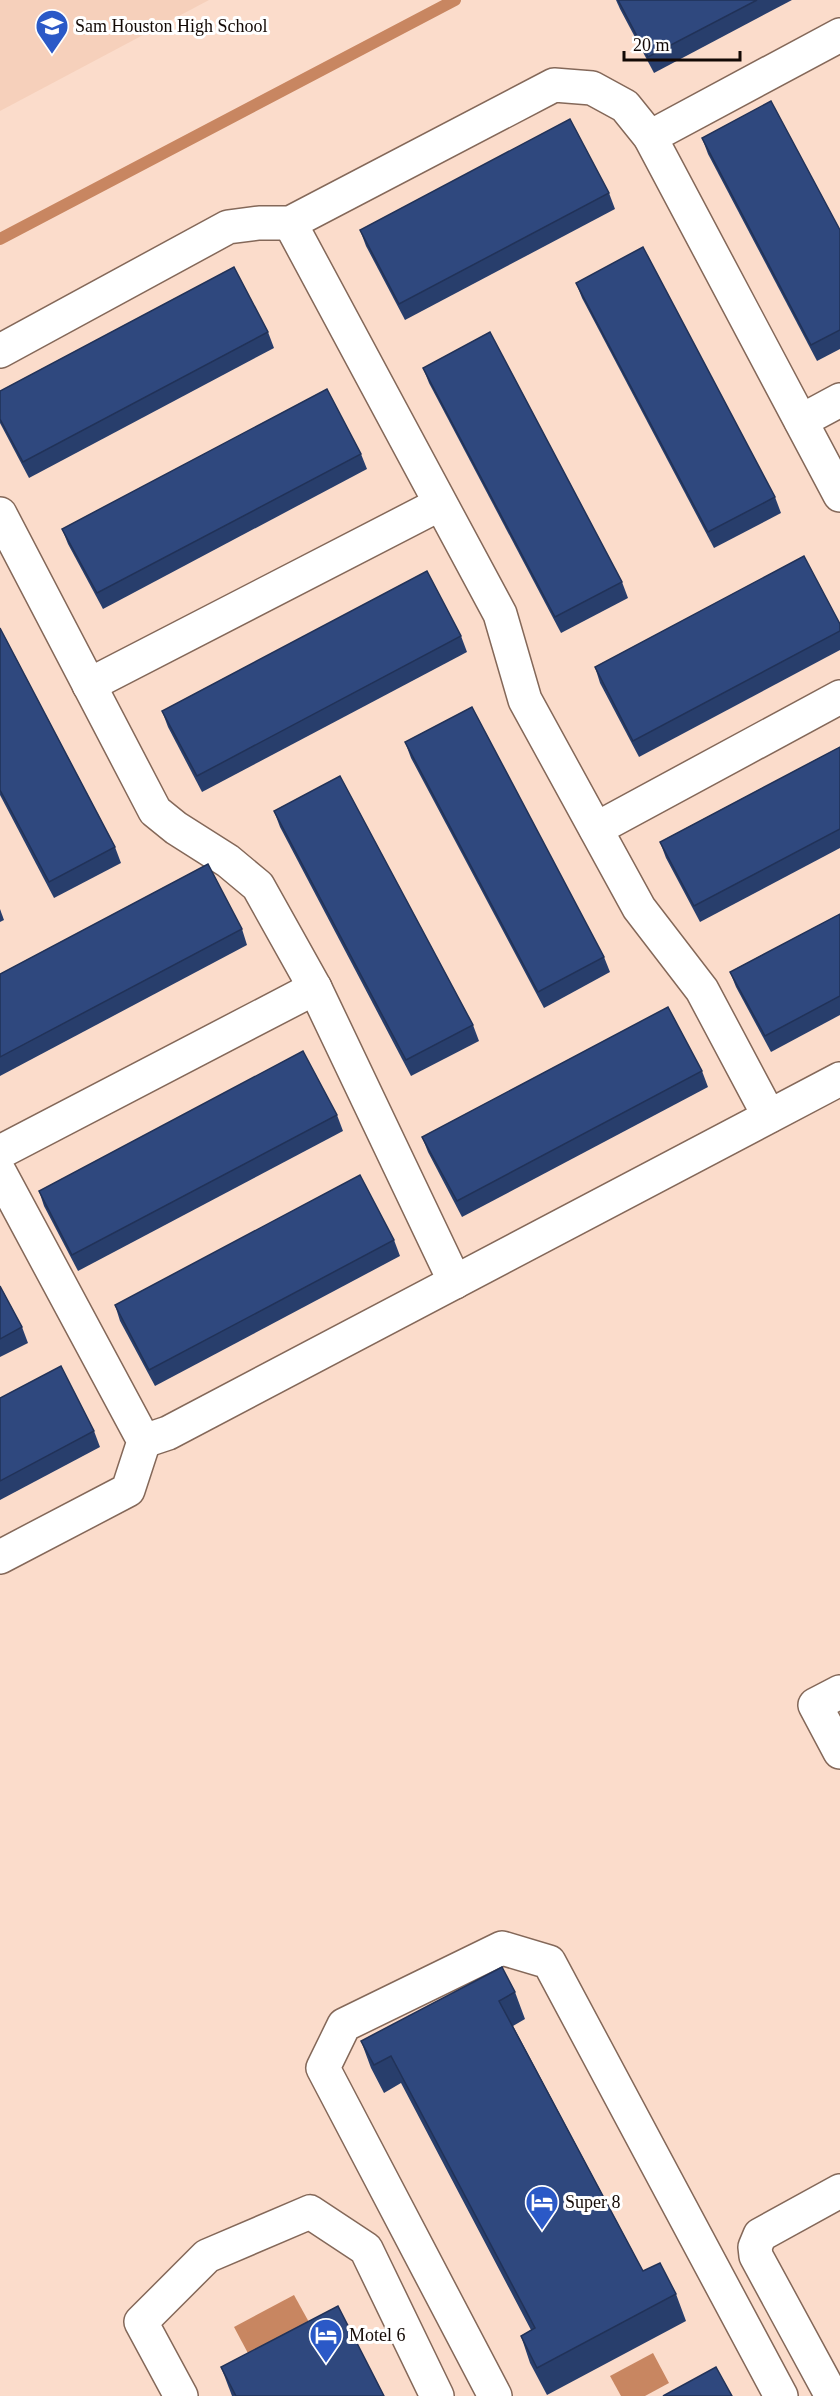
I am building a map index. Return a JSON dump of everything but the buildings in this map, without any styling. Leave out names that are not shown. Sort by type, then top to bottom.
[{"type":"lane","points":[[650,137],[840,35]]},
{"type":"lane","points":[[0,351],[228,227],[259,223],[290,223],[554,85],[592,88],[625,106],[650,137],[840,495]]},
{"type":"lane","points":[[290,223],[500,614],[525,700],[639,908],[702,990],[769,1116]]},
{"type":"lane","points":[[801,421],[840,400]]},
{"type":"lane","points":[[89,685],[440,504]]},
{"type":"lane","points":[[0,514],[155,811],[176,828],[228,861],[258,886],[315,988],[455,1281]]},
{"type":"lane","points":[[596,829],[840,697]]},
{"type":"lane","points":[[0,1152],[315,988]]},
{"type":"lane","points":[[144,1441],[168,1433],[840,1079]]},
{"type":"lane","points":[[0,1173],[144,1441],[128,1490],[0,1557]]},
{"type":"lane","points":[[840,1692],[815,1705],[840,1752]]},
{"type":"lane","points":[[495,2396],[323,2068],[344,2025],[502,1948],[549,1962],[781,2396]]},
{"type":"lane","points":[[832,2396],[756,2256],[755,2247],[760,2235],[840,2190]]},
{"type":"lane","points":[[181,2396],[141,2322],[207,2256],[310,2212],[366,2249],[437,2396]]},
{"type":"shaded area","name":"Sam Houston High School","points":[[0,0],[209,0],[0,111]]},
{"type":"shaded area","points":[[294,2295],[310,2324],[250,2357],[234,2327]]},
{"type":"shaded area","points":[[653,2353],[669,2383],[645,2396],[621,2396],[610,2376]]},
{"type":"waterway","points":[[0,239],[455,0]]},
{"type":"place","name":"Sam Houston High School","points":[[52,55]]},
{"type":"place","name":"Super 8","points":[[542,2231]]},
{"type":"place","name":"Motel 6","points":[[326,2364]]}]
